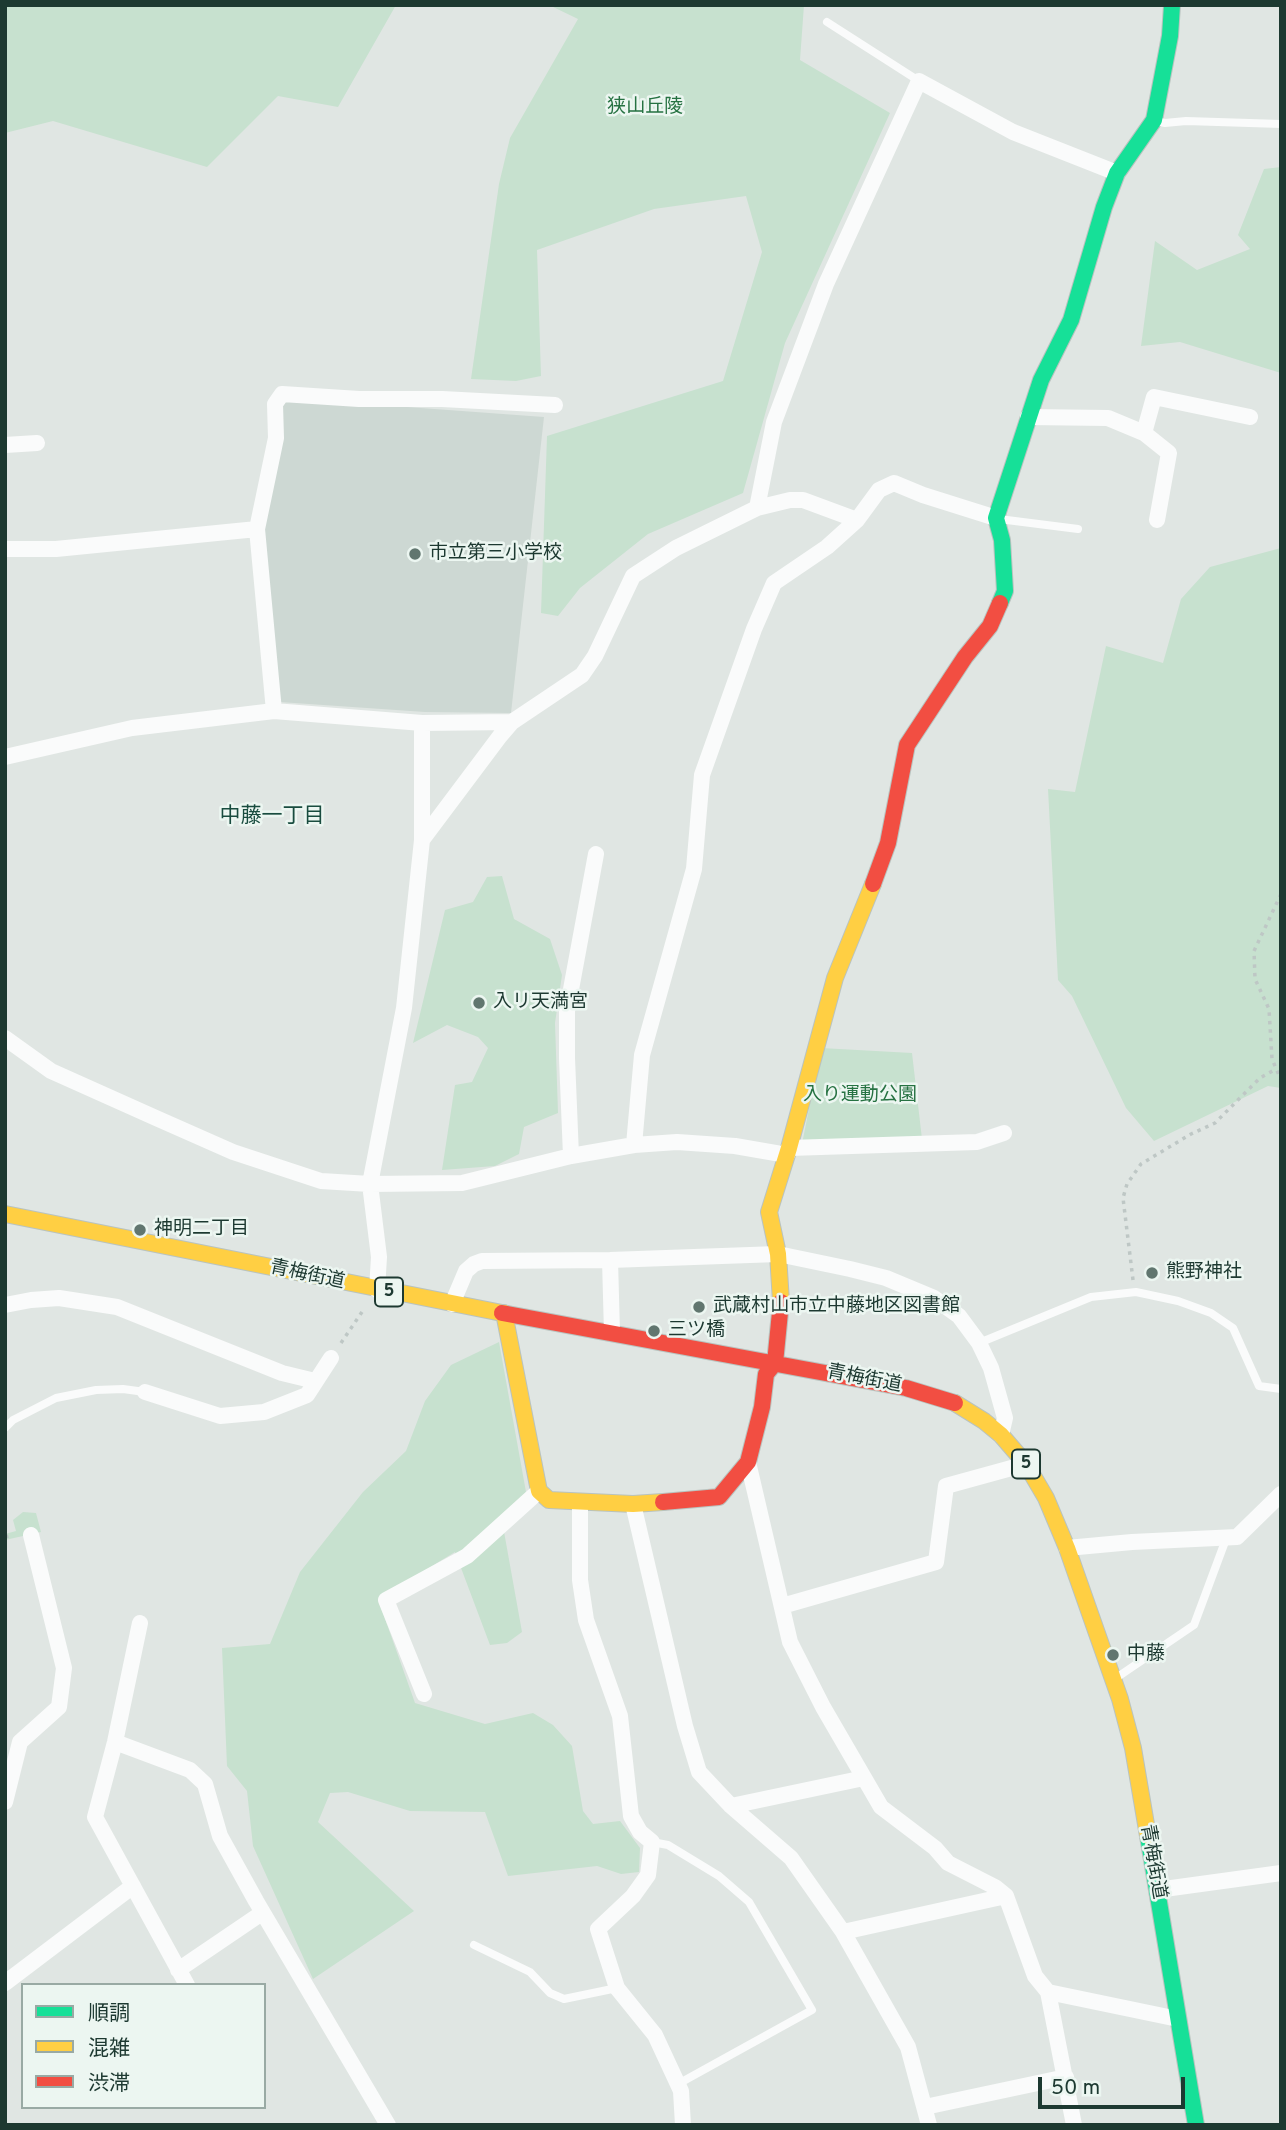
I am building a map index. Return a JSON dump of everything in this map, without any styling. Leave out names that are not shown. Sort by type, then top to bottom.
[{"type":"street","points":[[504,1313],[539,1491],[549,1500],[633,1504],[719,1497],[748,1462],[762,1408],[766,1374],[775,1363],[781,1290],[778,1254],[769,1212],[835,978],[888,843],[906,745],[965,657],[990,626],[1005,591],[1002,540],[996,518],[1041,380],[1071,320],[1104,207],[1117,173],[1154,120],[1170,36],[1172,5]]},
{"type":"street","points":[[757,508],[774,422],[826,284],[919,81],[1013,131],[1117,173]]},
{"type":"street","points":[[274,711],[257,529],[276,438],[275,404],[282,394],[555,405]]},
{"type":"street","points":[[1143,433],[1154,397],[1250,417]]},
{"type":"street","points":[[1028,417],[1108,418],[1143,433],[1169,453],[1157,520]]},
{"type":"street","points":[[5,445],[37,443]]},
{"type":"street","points":[[634,1146],[642,1055],[694,869],[702,775],[754,629],[774,583],[827,547],[857,520],[880,490],[894,483],[996,518]]},
{"type":"street","points":[[422,840],[512,722],[582,676],[595,656],[633,576],[676,548],[757,508],[790,500],[803,500],[857,520]]},
{"type":"street","points":[[5,549],[55,549],[257,529]]},
{"type":"street","points":[[5,757],[132,728],[274,711],[422,723],[512,722]]},
{"type":"street","points":[[377,1290],[379,1257],[370,1184],[404,1008],[422,840],[422,723]]},
{"type":"street","points":[[571,1156],[568,1011],[596,854]]},
{"type":"street","points":[[5,1038],[51,1071],[233,1152],[320,1181],[370,1184],[462,1183],[571,1156],[677,1142],[788,1152],[982,1146],[1004,1133]]},
{"type":"street","name":"青梅街道","points":[[5,1214],[377,1290],[936,1395],[970,1411],[1002,1435],[1026,1464],[1046,1498],[1114,1679],[1130,1735],[1196,2125]]},
{"type":"street","points":[[452,1304],[466,1271],[482,1261],[778,1254],[886,1278],[934,1298],[959,1316],[979,1343],[991,1368],[1002,1403],[1005,1418],[1002,1435]]},
{"type":"street","points":[[610,1260],[612,1333]]},
{"type":"street","points":[[5,1305],[59,1298],[117,1307],[282,1373],[315,1381]]},
{"type":"street","points":[[145,1392],[220,1416],[264,1412],[307,1395],[331,1358]]},
{"type":"street","points":[[748,1462],[790,1642],[823,1707],[881,1807],[935,1848],[948,1863],[995,1887],[1006,1896],[1035,1976],[1048,1992],[1074,2125]]},
{"type":"street","points":[[782,1606],[936,1562],[946,1486],[1026,1464]]},
{"type":"street","points":[[424,1694],[386,1600],[467,1556],[539,1491]]},
{"type":"street","points":[[1067,1548],[1237,1537],[1281,1494]]},
{"type":"street","points":[[580,1503],[580,1580],[586,1620],[620,1716],[631,1816],[640,1832],[652,1842],[648,1875],[634,1896],[598,1929],[617,1988],[655,2035],[678,2084],[681,2091],[683,2125]]},
{"type":"street","points":[[633,1504],[685,1726],[699,1772],[731,1806],[791,1858],[842,1932],[908,2048],[929,2125]]},
{"type":"street","points":[[5,1802],[20,1742],[59,1707],[64,1668],[23,1535]]},
{"type":"street","points":[[140,1623],[115,1742],[95,1817],[186,1983]]},
{"type":"street","points":[[115,1742],[190,1770],[205,1784],[220,1836],[262,1913],[388,2125]]},
{"type":"street","points":[[731,1806],[864,1778]]},
{"type":"street","points":[[1157,1890],[1281,1873]]},
{"type":"street","points":[[5,1983],[133,1886]]},
{"type":"street","points":[[842,1932],[1006,1896]]},
{"type":"street","points":[[178,1970],[262,1913]]},
{"type":"street","points":[[1048,1992],[1178,2019]]},
{"type":"street","points":[[925,2107],[1066,2077]]},
{"type":"lane","points":[[827,22],[919,81]]},
{"type":"lane","points":[[1154,120],[1165,123],[1186,121],[1281,124]]},
{"type":"lane","points":[[996,518],[1078,529]]},
{"type":"lane","points":[[979,1343],[1091,1297],[1136,1292],[1178,1301],[1211,1313],[1233,1328],[1259,1386],[1281,1389]]},
{"type":"lane","points":[[5,1429],[13,1420],[55,1398],[96,1390],[123,1389],[145,1392]]},
{"type":"lane","points":[[1114,1679],[1194,1625],[1226,1539]]},
{"type":"lane","points":[[652,1842],[668,1845],[719,1876],[749,1902],[812,2010],[678,2084]]},
{"type":"lane","points":[[474,1945],[530,1972],[550,1993],[565,2000],[617,1988]]},
{"type":"path","points":[[1281,894],[1254,951],[1255,979],[1269,1009],[1272,1059],[1281,1080]]},
{"type":"path","points":[[1136,1292],[1126,1237],[1123,1198],[1127,1184],[1141,1164],[1215,1123],[1260,1078],[1276,1069]]},
{"type":"path","points":[[331,1358],[377,1290]]},
{"type":"path","points":[[5,1537],[23,1535]]},
{"type":"shaded area","points":[[284,398],[544,417],[511,713],[425,712],[280,702],[263,526]]},
{"type":"green space","points":[[5,5],[396,5],[338,107],[278,96],[207,167],[53,121],[5,133]]},
{"type":"green space","name":"狭山丘陵","points":[[549,5],[804,5],[800,60],[890,113],[785,343],[743,493],[648,534],[580,588],[558,616],[541,613],[547,436],[723,381],[762,252],[746,196],[654,209],[537,250],[541,376],[516,381],[471,379],[499,184],[510,138],[578,19]]},
{"type":"green space","points":[[1281,167],[1281,373],[1180,342],[1141,346],[1155,241],[1197,270],[1250,249],[1238,235],[1264,169]]},
{"type":"green space","points":[[1281,548],[1281,1088],[1268,1086],[1154,1141],[1126,1108],[1072,996],[1058,980],[1048,789],[1075,792],[1106,646],[1163,663],[1181,599],[1210,567]]},
{"type":"green space","points":[[502,876],[514,919],[550,939],[562,975],[555,1023],[558,1113],[524,1127],[519,1154],[495,1166],[442,1170],[455,1085],[472,1082],[488,1048],[478,1037],[447,1025],[413,1043],[445,910],[473,902],[487,877]]},
{"type":"green space","name":"入り運動公園","points":[[821,1048],[912,1053],[922,1139],[802,1144]]},
{"type":"green space","points":[[499,1342],[526,1492],[501,1515],[522,1632],[507,1643],[490,1645],[455,1552],[378,1599],[415,1703],[485,1724],[533,1713],[553,1725],[572,1746],[583,1811],[593,1824],[620,1821],[640,1848],[639,1872],[621,1874],[597,1866],[508,1876],[485,1812],[410,1811],[348,1792],[330,1793],[318,1822],[414,1911],[313,1979],[253,1846],[247,1791],[227,1766],[222,1648],[270,1644],[300,1572],[363,1492],[406,1451],[425,1401],[451,1365]]},
{"type":"green space","points":[[23,1512],[36,1513],[41,1532],[5,1540],[5,1534],[16,1531],[13,1520]]},
{"type":"traffic: fast","points":[[1000,603],[1005,591],[1002,540],[996,518],[1041,380],[1071,320],[1104,207],[1117,173],[1154,120],[1170,36],[1172,5]]},
{"type":"traffic: fast","points":[[1148,1836],[1196,2125]]},
{"type":"traffic: slow","points":[[781,1302],[778,1254],[769,1212],[835,978],[873,884]]},
{"type":"traffic: slow","points":[[5,1214],[502,1313]]},
{"type":"traffic: slow","points":[[504,1313],[539,1491],[549,1500],[633,1504],[663,1502]]},
{"type":"traffic: slow","points":[[955,1403],[1001,1435],[1026,1464],[1046,1498],[1067,1548],[1120,1699],[1133,1748],[1148,1836]]},
{"type":"traffic: jam","points":[[873,884],[888,843],[907,745],[965,657],[990,626],[1000,603]]},
{"type":"traffic: jam","points":[[663,1502],[719,1497],[748,1462],[762,1407],[766,1374],[775,1363],[781,1302]]},
{"type":"traffic: jam","points":[[502,1313],[906,1388],[955,1403]]},
{"type":"place","name":"市立第三小学校","points":[[415,554]]},
{"type":"place","name":"入リ天満宮","points":[[479,1003]]},
{"type":"place","name":"神明二丁目","points":[[140,1230]]},
{"type":"place","name":"熊野神社","points":[[1152,1273]]},
{"type":"place","name":"武蔵村山市立中藤地区図書館","points":[[699,1307]]},
{"type":"place","name":"三ツ橋","points":[[654,1331]]},
{"type":"place","name":"中藤","points":[[1113,1655]]},
{"type":"district","name":"中藤一丁目","points":[[272,818]]}]
